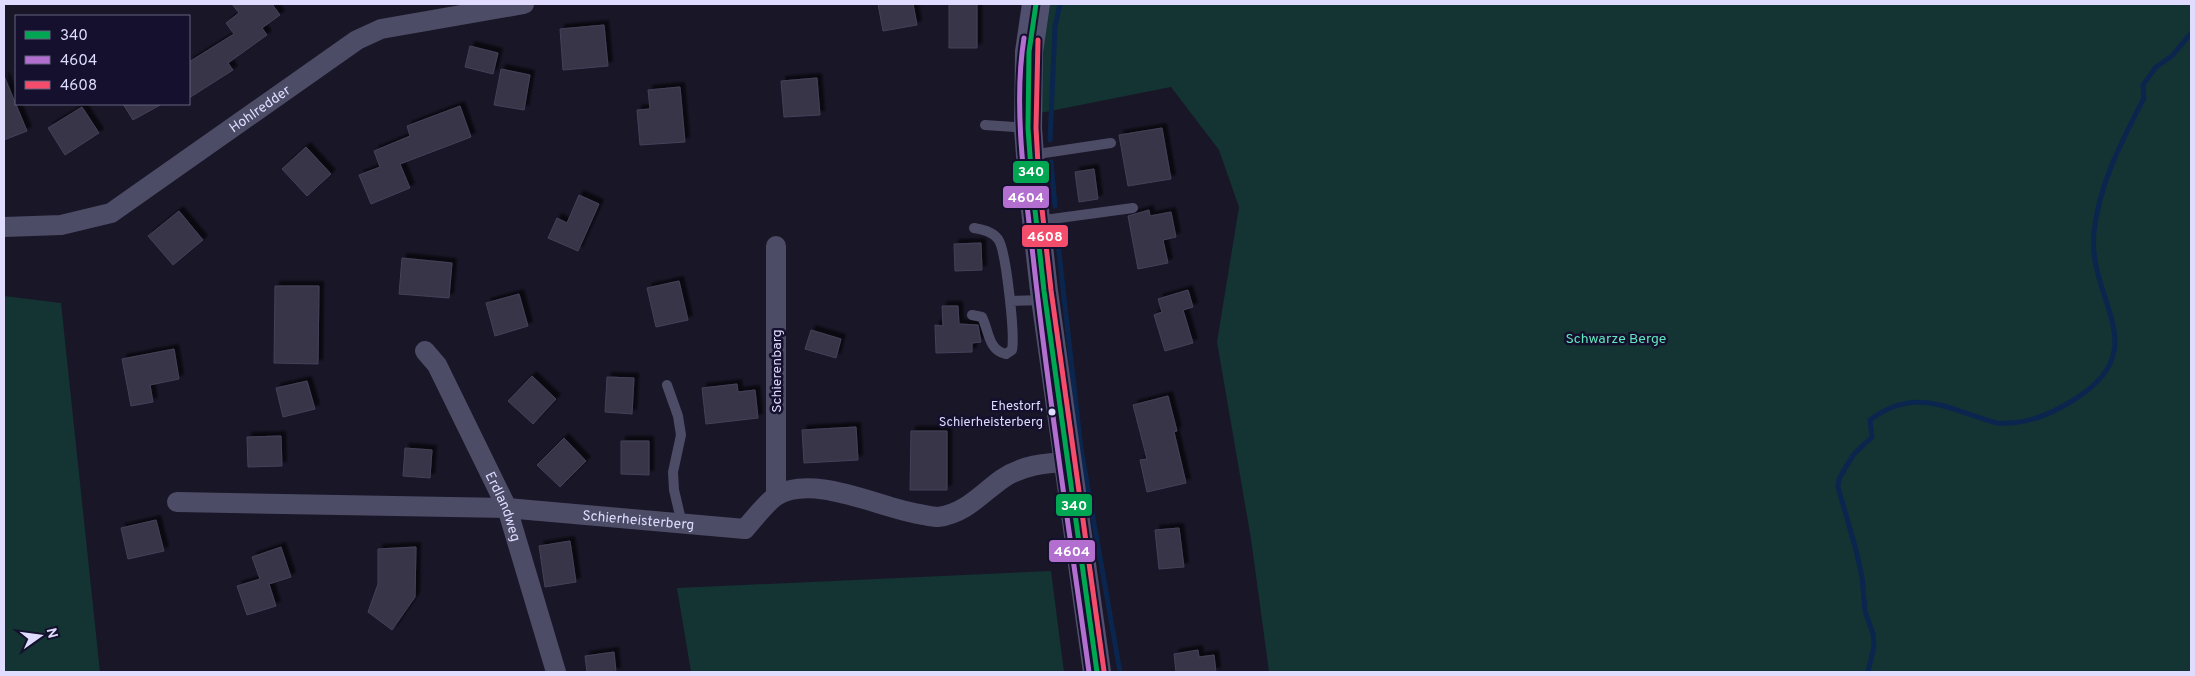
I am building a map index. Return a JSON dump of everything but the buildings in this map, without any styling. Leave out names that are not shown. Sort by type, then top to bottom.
[{"type":"main road","points":[[1036,4],[1029,52],[1028,128],[1036,221],[1045,300],[1097,672]]},
{"type":"street","name":"Hohlredder","points":[[4,227],[61,224],[111,213],[357,40],[381,29],[524,4]]},
{"type":"street","name":"Schierenbarg","points":[[776,246],[776,496]]},
{"type":"street","name":"Erdlandweg","points":[[426,352],[437,365],[507,508],[556,672]]},
{"type":"street","points":[[776,496],[798,489],[838,491],[876,504],[937,517],[956,513],[1004,478],[1020,470],[1031,466],[1068,462]]},
{"type":"street","name":"Schierheisterberg","points":[[177,502],[507,508],[745,530],[776,496]]},
{"type":"lane","points":[[985,125],[1028,128]]},
{"type":"lane","points":[[1030,155],[1111,143]]},
{"type":"lane","points":[[1036,221],[1133,208]]},
{"type":"lane","points":[[972,315],[982,317],[989,339],[997,349],[1006,354],[1012,350],[1010,301],[999,240],[989,232],[974,228]]},
{"type":"lane","points":[[1010,301],[1045,300]]},
{"type":"lane","points":[[667,385],[678,416],[681,435],[673,472],[674,490],[682,524]]},
{"type":"green space","name":"Schwarze Berge","points":[[1049,4],[2191,4],[2191,672],[1269,672],[1251,539],[1217,342],[1239,207],[1219,150],[1171,87],[1040,113],[1044,30]]},
{"type":"green space","points":[[4,296],[61,303],[100,672],[4,672]]},
{"type":"green space","points":[[1051,571],[1064,672],[691,672],[677,588]]},
{"type":"waterway","points":[[1050,140],[1055,27],[1060,4]]},
{"type":"waterway","points":[[1868,672],[1874,647],[1873,634],[1865,611],[1862,577],[1838,487],[1839,479],[1854,454],[1872,437],[1870,420],[1887,410],[1903,404],[1918,402],[1948,407],[1997,423],[2027,421],[2055,411],[2097,382],[2111,362],[2115,343],[2113,323],[2095,257],[2094,232],[2101,197],[2113,163],[2144,98],[2143,85],[2156,67],[2172,56],[2191,33]]},
{"type":"waterway","points":[[1051,162],[1055,206]]},
{"type":"waterway","points":[[1057,235],[1081,449],[1120,672]]},
{"type":"transit line","name":"340","points":[[1036,4],[1029,52],[1028,128],[1032,183],[1044,291],[1097,672]]},
{"type":"transit line","name":"4604","points":[[1024,38],[1020,91],[1021,147],[1045,360],[1089,672]]},
{"type":"transit line","name":"4608","points":[[1038,40],[1036,128],[1039,182],[1051,290],[1104,671]]},
{"type":"place","name":"Ehestorf, Schierheisterberg","points":[[1052,412]]}]
